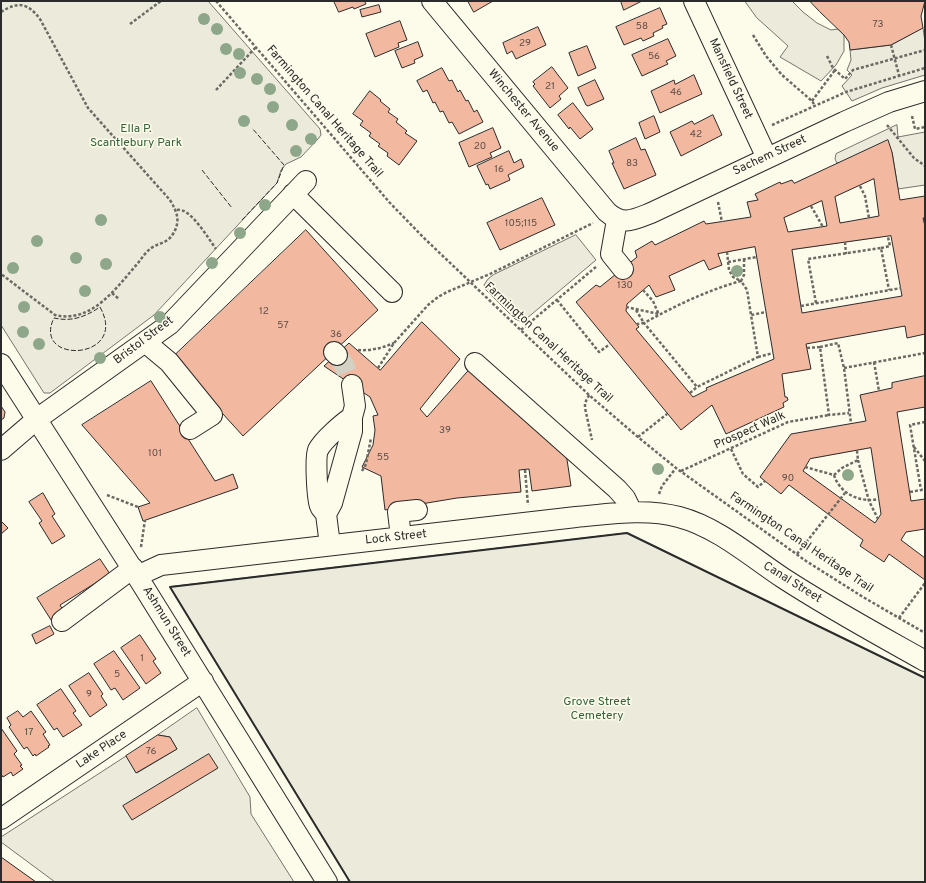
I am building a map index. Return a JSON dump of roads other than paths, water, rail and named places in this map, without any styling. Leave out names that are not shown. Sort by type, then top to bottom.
[{"type":"street","name":"Winchester Avenue","points":[[432,1],[607,212],[617,220]]},
{"type":"street","name":"Mansfield Street","points":[[694,1],[767,158]]},
{"type":"street","name":"Sachem Street","points":[[617,220],[629,221],[651,213],[889,102],[925,91]]},
{"type":"street","name":"Bristol Street","points":[[1,450],[37,419],[170,324],[300,187],[392,292]]},
{"type":"street","points":[[617,220],[617,262]]},
{"type":"street","points":[[145,342],[169,362],[212,415],[190,429]]},
{"type":"street","points":[[475,363],[617,489],[625,498],[632,512]]},
{"type":"street","name":"Ashmun Street","points":[[1,364],[137,565],[203,681],[327,882]]},
{"type":"street","points":[[326,514],[332,503],[352,431],[352,417],[355,406],[352,385]]},
{"type":"street","points":[[330,545],[326,514],[320,506],[316,459],[318,450],[340,425],[352,417]]},
{"type":"street","name":"Lock Street","points":[[62,621],[137,565],[161,565],[632,512],[658,506]]},
{"type":"street","name":"Canal Street","points":[[658,506],[718,534],[784,578],[841,613],[925,661]]},
{"type":"street","points":[[401,537],[398,512],[417,510]]},
{"type":"street","name":"Lake Place","points":[[1,819],[203,681]]},
{"type":"tunnel","points":[[337,355],[344,365],[352,385]]},
{"type":"park label","name":"Ella P. Scantlebury Park","points":[[136,137]]},
{"type":"park label","name":"Grove Street Cemetery","points":[[597,710]]}]
